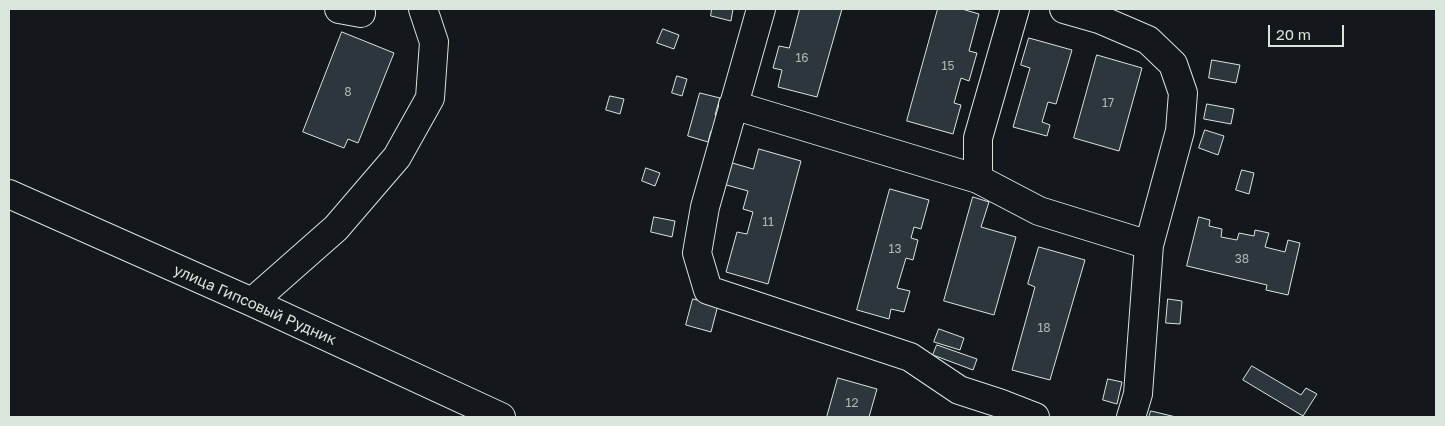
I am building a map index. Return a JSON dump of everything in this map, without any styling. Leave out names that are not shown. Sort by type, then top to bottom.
[{"type":"street","points":[[252,302],[336,228],[397,157],[430,98],[434,42],[423,9]]},
{"type":"street","points":[[761,9],[705,207],[697,253],[708,290],[910,357],[959,390],[1035,417]]},
{"type":"street","points":[[978,179],[978,138],[1015,9]]},
{"type":"street","points":[[1064,9],[1099,19],[1148,40],[1173,64],[1183,93],[1180,131],[1149,245],[1138,394],[1132,417]]},
{"type":"street","points":[[733,105],[978,179],[1039,212],[1149,245]]},
{"type":"street","name":"улица Гипсовый Рудник","points":[[9,194],[252,302],[500,417]]},
{"type":"building","points":[[712,9],[733,9],[731,21],[711,16]]},
{"type":"building","points":[[800,9],[842,9],[817,97],[778,87],[782,70],[773,68],[779,46],[789,48]]},
{"type":"building","points":[[938,9],[962,9],[979,14],[969,51],[977,53],[969,81],[961,78],[954,103],[961,105],[953,134],[907,121]]},
{"type":"building","points":[[663,29],[679,35],[674,49],[657,43]]},
{"type":"building","points":[[342,32],[394,53],[358,143],[348,139],[344,148],[303,132]]},
{"type":"building","points":[[1029,38],[1072,50],[1056,104],[1048,102],[1042,122],[1050,125],[1047,136],[1013,127],[1030,68],[1021,65]]},
{"type":"building","points":[[1097,55],[1142,68],[1119,151],[1074,138]]},
{"type":"building","points":[[1212,60],[1240,65],[1236,83],[1209,78]]},
{"type":"building","points":[[677,76],[687,79],[682,96],[672,93]]},
{"type":"building","points":[[700,93],[720,98],[715,115],[722,116],[717,133],[711,131],[708,142],[688,136]]},
{"type":"building","points":[[610,96],[624,99],[620,114],[606,110]]},
{"type":"building","points":[[1207,104],[1234,109],[1231,124],[1204,119]]},
{"type":"building","points":[[1205,130],[1224,136],[1218,155],[1199,148]]},
{"type":"building","points":[[759,149],[801,161],[768,284],[726,272],[737,232],[747,234],[753,212],[743,209],[748,191],[723,184],[729,162],[753,169]]},
{"type":"building","points":[[646,168],[660,173],[655,186],[642,181]]},
{"type":"building","points":[[1242,170],[1254,173],[1249,194],[1236,190]]},
{"type":"building","points":[[890,189],[929,200],[921,229],[914,227],[911,238],[918,240],[913,260],[906,258],[897,288],[910,291],[904,312],[891,309],[889,319],[857,310]]},
{"type":"building","points":[[973,197],[989,202],[981,227],[1016,237],[994,315],[944,301]]},
{"type":"building","points":[[654,217],[675,221],[672,237],[651,232]]},
{"type":"building","points":[[1199,217],[1210,220],[1209,226],[1222,229],[1221,237],[1237,240],[1239,233],[1254,236],[1255,230],[1269,233],[1265,247],[1285,252],[1288,240],[1300,243],[1288,295],[1266,290],[1267,285],[1187,266]]},
{"type":"building","points":[[1039,247],[1085,260],[1050,380],[1012,370],[1035,287],[1028,284]]},
{"type":"building","points":[[693,299],[718,305],[711,332],[686,325]]},
{"type":"building","points":[[1168,299],[1182,301],[1180,324],[1166,323]]},
{"type":"building","points":[[939,329],[964,338],[960,350],[934,342]]},
{"type":"building","points":[[937,345],[977,359],[973,370],[933,355]]},
{"type":"building","points":[[1252,366],[1301,395],[1306,388],[1317,394],[1303,416],[1243,380]]},
{"type":"building","points":[[838,378],[877,389],[869,417],[827,417]]},
{"type":"building","points":[[1108,379],[1122,382],[1117,404],[1103,400]]},
{"type":"building","points":[[1151,411],[1176,417],[1149,417]]}]
